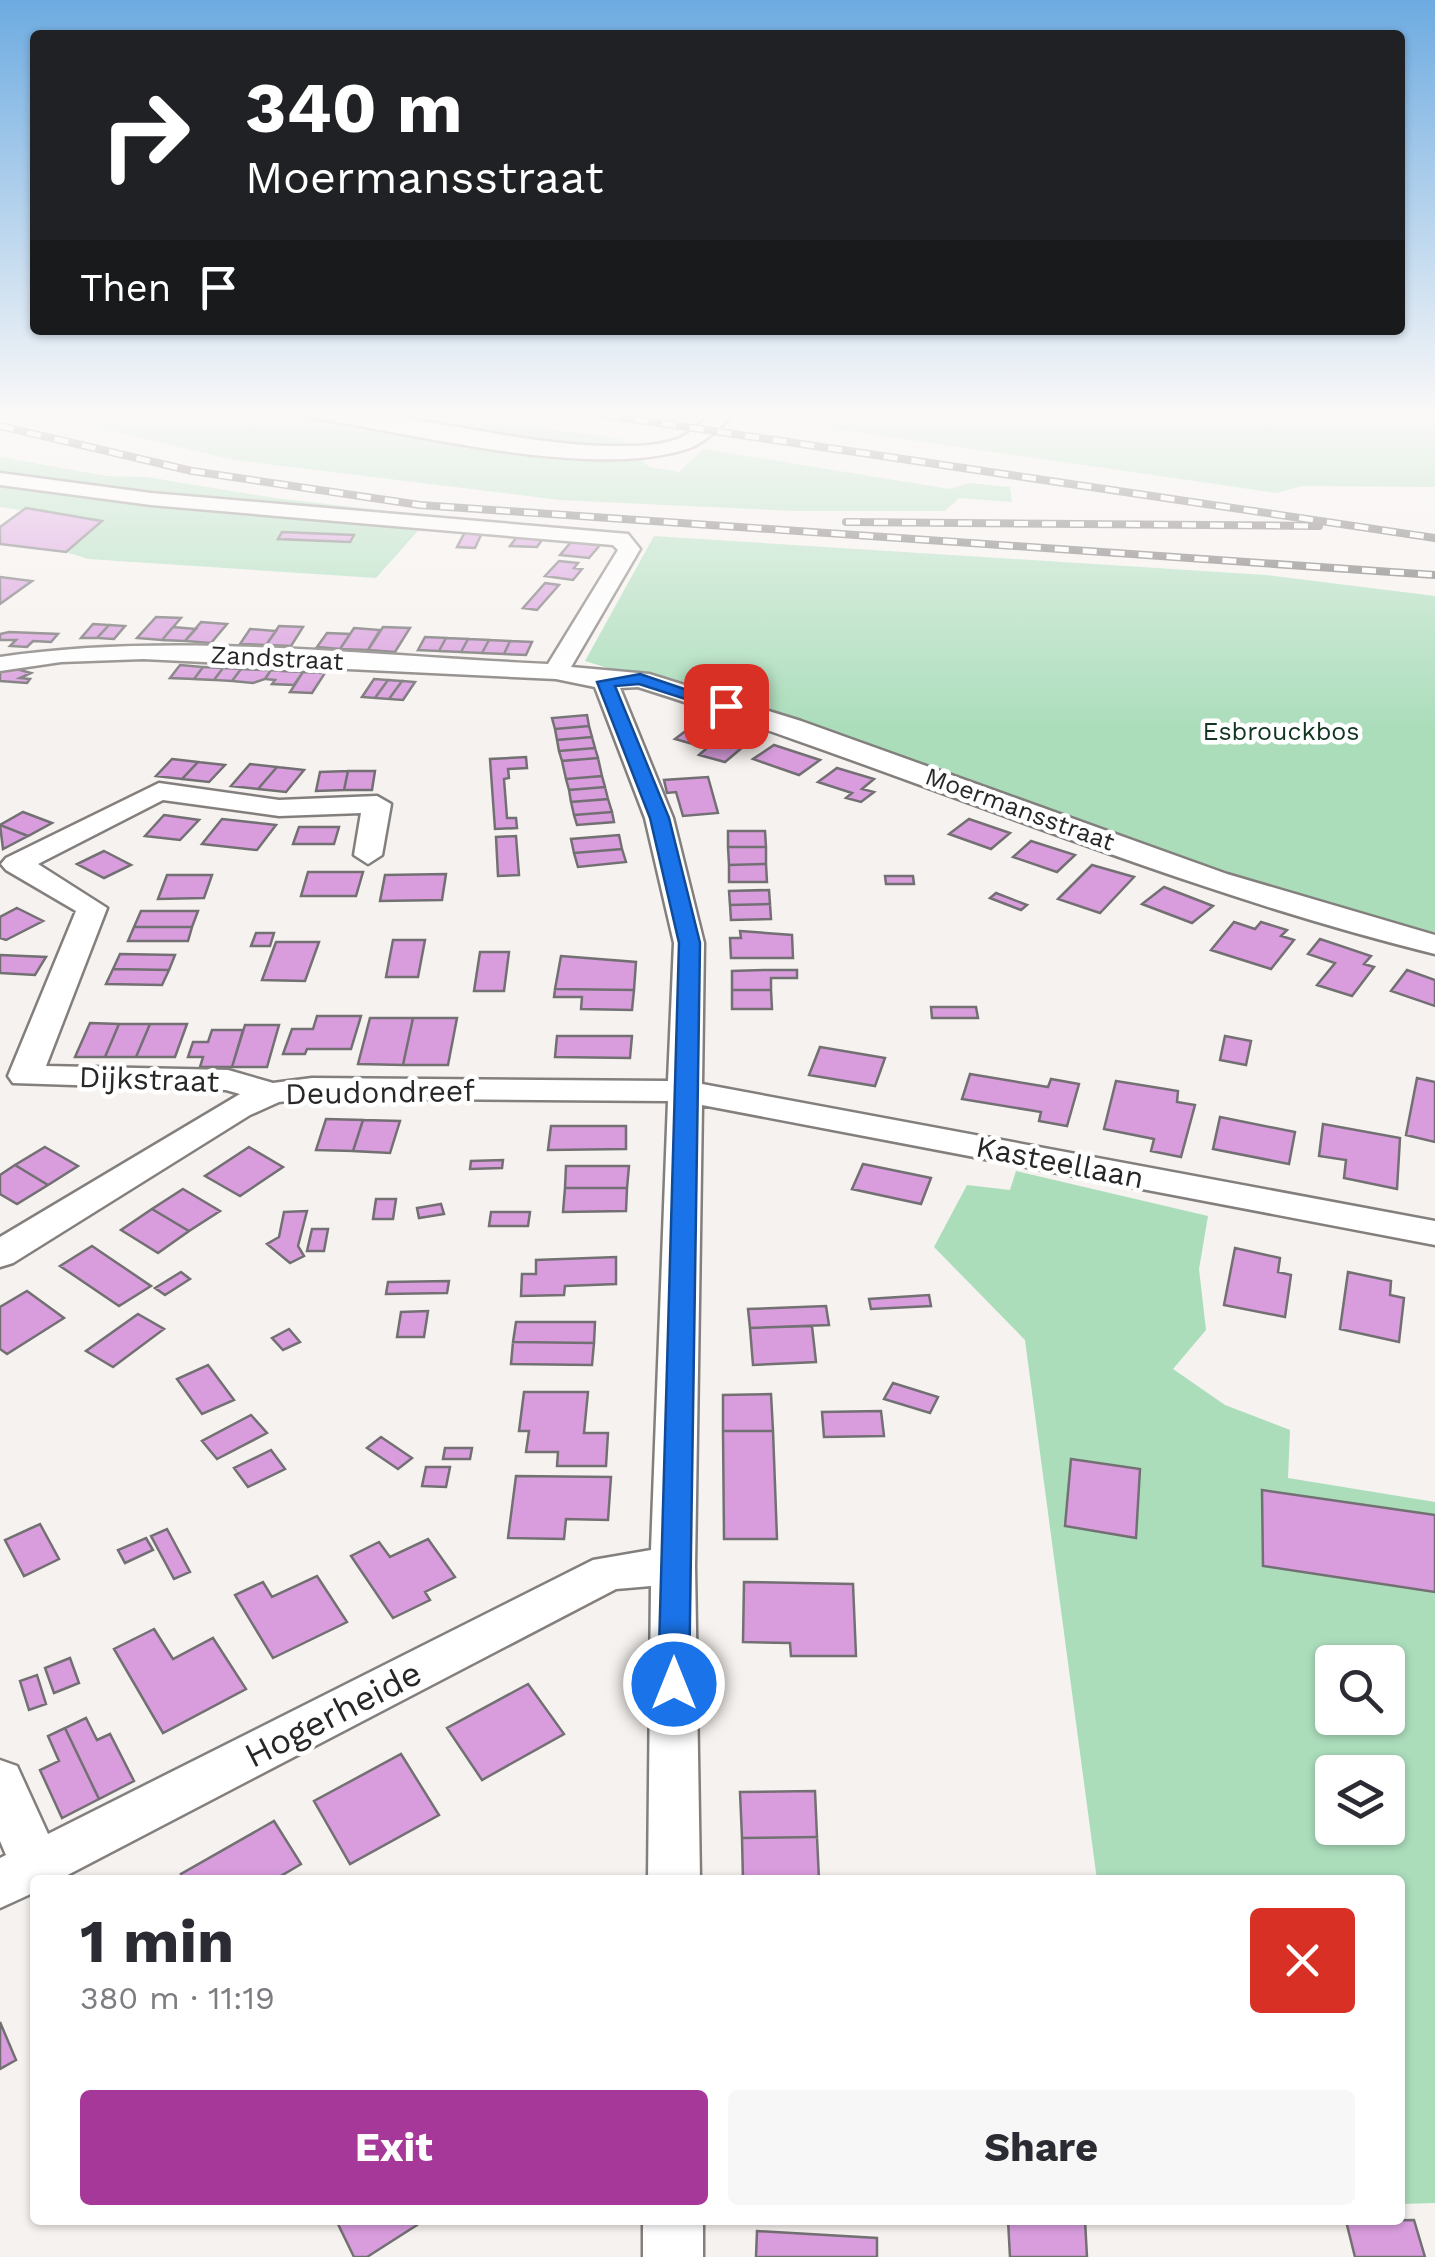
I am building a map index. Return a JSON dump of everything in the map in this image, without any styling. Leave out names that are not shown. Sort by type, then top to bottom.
[{"type":"street","points":[[354,516],[620,539],[629,549],[556,672]]},
{"type":"street","name":"Zandstraat","points":[[0,664],[61,655],[143,652],[556,672],[605,682]]},
{"type":"street","name":"Moermansstraat","points":[[605,682],[640,679],[792,727],[1216,880],[1435,944]]},
{"type":"street","points":[[605,682],[660,818],[690,943],[674,1566],[674,1875]]},
{"type":"street","name":"Dijkstraat","points":[[272,1093],[228,1080],[25,1076],[92,908],[16,864],[158,791],[278,808],[378,804],[368,855]]},
{"type":"street","name":"Deudondreef","points":[[0,1254],[238,1108],[272,1093],[312,1088],[684,1091]]},
{"type":"street","name":"Kasteellaan","points":[[684,1091],[1435,1233]]},
{"type":"street","name":"Hogerheide","points":[[18,1876],[609,1572],[674,1566]]},
{"type":"street","points":[[0,1781],[18,1876]]},
{"type":"street","points":[[672,2257],[673,2225]]},
{"type":"green space","points":[[67,516],[431,516],[376,578],[88,559],[66,552],[100,521]]},
{"type":"green space","name":"Esbrouckbos","points":[[654,536],[1266,575],[1435,596],[1435,936],[1263,887],[902,759],[585,661]]},
{"type":"green space","points":[[1016,1171],[1208,1216],[1199,1269],[1206,1330],[1173,1369],[1225,1405],[1290,1430],[1288,1478],[1435,1502],[1435,2203],[1405,2204],[1405,1875],[1096,1875],[1025,1340],[934,1247],[967,1185],[1010,1190]]},
{"type":"building","points":[[15,516],[75,516],[102,521],[66,552],[0,544],[0,527]]},
{"type":"building","points":[[282,532],[354,535],[350,542],[278,539]]},
{"type":"building","points":[[465,532],[481,535],[475,548],[457,547]]},
{"type":"building","points":[[519,534],[544,537],[537,547],[510,546]]},
{"type":"building","points":[[571,542],[600,545],[589,558],[560,555]]},
{"type":"building","points":[[559,561],[578,563],[574,568],[582,569],[573,580],[545,576]]},
{"type":"building","points":[[0,577],[32,581],[0,604]]},
{"type":"building","points":[[545,583],[559,585],[537,610],[523,608]]},
{"type":"building","points":[[156,617],[181,618],[162,640],[137,638]]},
{"type":"building","points":[[201,622],[227,624],[211,643],[185,641]]},
{"type":"building","points":[[93,624],[109,625],[97,638],[81,638]]},
{"type":"building","points":[[109,625],[125,626],[114,639],[97,638]]},
{"type":"building","points":[[279,626],[303,627],[291,646],[266,645]]},
{"type":"building","points":[[173,627],[196,629],[185,641],[162,640]]},
{"type":"building","points":[[383,627],[410,628],[395,652],[368,650]]},
{"type":"building","points":[[354,628],[380,630],[368,650],[340,649]]},
{"type":"building","points":[[250,629],[276,631],[266,645],[240,644]]},
{"type":"building","points":[[327,633],[350,634],[340,649],[317,647]]},
{"type":"building","points":[[0,634],[58,634],[51,642],[33,641],[27,647],[10,646],[16,640],[0,640]]},
{"type":"building","points":[[425,637],[446,638],[439,651],[418,650]]},
{"type":"building","points":[[446,638],[468,639],[461,652],[439,651]]},
{"type":"building","points":[[468,639],[489,640],[482,653],[461,652]]},
{"type":"building","points":[[489,640],[510,641],[504,654],[482,653]]},
{"type":"building","points":[[510,641],[532,642],[526,655],[504,654]]},
{"type":"building","points":[[180,665],[203,667],[194,679],[170,678]]},
{"type":"building","points":[[203,667],[223,668],[214,680],[194,679]]},
{"type":"building","points":[[13,668],[31,673],[20,678],[30,679],[27,683],[0,681],[0,671]]},
{"type":"building","points":[[223,668],[241,669],[232,681],[214,680]]},
{"type":"building","points":[[241,669],[271,670],[265,679],[253,683],[232,681]]},
{"type":"building","points":[[271,670],[303,672],[294,685],[272,684],[275,680],[265,679]]},
{"type":"building","points":[[303,672],[325,673],[312,693],[290,692]]},
{"type":"building","points":[[374,679],[388,680],[375,698],[362,697]]},
{"type":"building","points":[[388,680],[402,681],[389,699],[375,698]]},
{"type":"building","points":[[402,681],[415,682],[403,700],[389,699]]},
{"type":"building","points":[[587,715],[589,726],[555,729],[552,718]]},
{"type":"building","points":[[703,718],[757,735],[725,762],[699,755],[707,748],[675,739]]},
{"type":"building","points":[[589,726],[592,737],[557,740],[555,729]]},
{"type":"building","points":[[592,737],[595,748],[559,751],[557,740]]},
{"type":"building","points":[[774,745],[820,760],[799,775],[753,759]]},
{"type":"building","points":[[595,748],[598,758],[562,761],[559,751]]},
{"type":"building","points":[[526,757],[527,768],[508,769],[509,778],[504,779],[507,818],[516,818],[517,828],[495,829],[490,759]]},
{"type":"building","points":[[598,758],[602,776],[566,779],[562,761]]},
{"type":"building","points":[[172,759],[198,762],[182,779],[156,776]]},
{"type":"building","points":[[198,762],[225,765],[209,782],[182,779]]},
{"type":"building","points":[[250,764],[277,767],[258,789],[231,786]]},
{"type":"building","points":[[277,767],[304,770],[286,792],[258,789]]},
{"type":"building","points":[[837,768],[874,779],[862,789],[874,792],[861,802],[846,798],[852,793],[818,782]]},
{"type":"building","points":[[348,771],[344,790],[316,791],[320,772]]},
{"type":"building","points":[[348,771],[375,771],[372,790],[344,790]]},
{"type":"building","points":[[602,776],[605,787],[569,790],[566,779]]},
{"type":"building","points":[[708,777],[718,813],[683,816],[676,792],[667,793],[664,780]]},
{"type":"building","points":[[605,787],[608,799],[571,802],[569,790]]},
{"type":"building","points":[[608,799],[612,812],[574,815],[571,802]]},
{"type":"building","points":[[23,812],[52,823],[28,836],[0,825]]},
{"type":"building","points":[[612,812],[614,822],[577,825],[574,815]]},
{"type":"building","points":[[164,815],[199,820],[180,840],[145,836]]},
{"type":"building","points":[[222,819],[276,825],[257,850],[202,844]]},
{"type":"building","points":[[969,819],[1010,833],[991,849],[949,834]]},
{"type":"building","points":[[0,825],[28,836],[3,849]]},
{"type":"building","points":[[299,827],[339,827],[334,844],[293,844]]},
{"type":"building","points":[[728,831],[765,831],[766,847],[728,847]]},
{"type":"building","points":[[619,835],[622,849],[574,853],[571,839]]},
{"type":"building","points":[[516,836],[519,875],[498,876],[496,837]]},
{"type":"building","points":[[1031,841],[1075,855],[1057,872],[1013,857]]},
{"type":"building","points":[[728,847],[766,847],[766,864],[729,865]]},
{"type":"building","points":[[622,849],[626,862],[578,867],[574,853]]},
{"type":"building","points":[[104,851],[131,865],[104,878],[77,864]]},
{"type":"building","points":[[766,864],[767,882],[729,882],[729,865]]},
{"type":"building","points":[[1092,865],[1134,877],[1100,913],[1058,899]]},
{"type":"building","points":[[308,872],[363,872],[356,896],[301,896]]},
{"type":"building","points":[[446,874],[442,900],[380,901],[385,875]]},
{"type":"building","points":[[167,875],[212,875],[204,898],[158,899]]},
{"type":"building","points":[[885,876],[913,876],[914,884],[886,884]]},
{"type":"building","points":[[1164,887],[1213,906],[1192,923],[1142,904]]},
{"type":"building","points":[[769,890],[770,904],[730,905],[729,891]]},
{"type":"building","points":[[996,893],[1027,905],[1021,910],[990,898]]},
{"type":"building","points":[[770,904],[771,919],[731,920],[730,905]]},
{"type":"building","points":[[17,908],[43,921],[6,940],[0,938],[0,917]]},
{"type":"building","points":[[141,911],[198,911],[192,927],[134,927]]},
{"type":"building","points":[[1234,922],[1255,929],[1261,922],[1287,930],[1281,936],[1294,940],[1271,969],[1211,950]]},
{"type":"building","points":[[134,927],[192,927],[188,941],[128,941]]},
{"type":"building","points":[[740,931],[792,935],[793,958],[731,958],[730,938],[741,938]]},
{"type":"building","points":[[256,933],[274,933],[270,946],[251,946]]},
{"type":"building","points":[[1320,939],[1371,956],[1364,964],[1374,967],[1352,996],[1317,985],[1335,963],[1308,954]]},
{"type":"building","points":[[393,940],[425,940],[418,977],[386,977]]},
{"type":"building","points":[[276,942],[319,942],[305,981],[262,980]]},
{"type":"building","points":[[480,952],[509,952],[504,991],[474,991]]},
{"type":"building","points":[[120,954],[175,955],[169,970],[113,969]]},
{"type":"building","points":[[0,955],[46,957],[35,975],[0,973]]},
{"type":"building","points":[[561,956],[636,962],[634,990],[555,989]]},
{"type":"building","points":[[113,969],[169,970],[162,985],[106,984]]},
{"type":"building","points":[[797,970],[797,978],[771,978],[771,990],[732,990],[732,971]]},
{"type":"building","points":[[1407,970],[1435,980],[1435,1006],[1391,991]]},
{"type":"building","points":[[555,989],[634,990],[632,1010],[581,1009],[582,997],[554,997]]},
{"type":"building","points":[[732,990],[771,990],[772,1009],[732,1009]]},
{"type":"building","points":[[931,1007],[976,1007],[978,1018],[932,1018]]},
{"type":"building","points":[[317,1016],[361,1016],[351,1049],[307,1049],[305,1054],[283,1054],[292,1029],[313,1029]]},
{"type":"building","points":[[370,1018],[413,1018],[403,1065],[358,1064]]},
{"type":"building","points":[[413,1018],[457,1018],[448,1065],[403,1065]]},
{"type":"building","points":[[90,1023],[119,1024],[105,1057],[75,1057]]},
{"type":"building","points":[[119,1024],[150,1024],[136,1057],[105,1057]]},
{"type":"building","points":[[150,1024],[187,1024],[175,1057],[136,1057]]},
{"type":"building","points":[[245,1025],[279,1025],[267,1067],[232,1067]]},
{"type":"building","points":[[212,1030],[243,1030],[232,1067],[200,1067],[203,1057],[188,1057],[193,1042],[208,1042]]},
{"type":"building","points":[[557,1036],[632,1036],[630,1058],[555,1057]]},
{"type":"building","points":[[1225,1036],[1251,1041],[1246,1065],[1220,1060]]},
{"type":"building","points":[[820,1047],[885,1058],[875,1086],[809,1075]]},
{"type":"building","points":[[970,1074],[1048,1087],[1051,1079],[1079,1084],[1067,1126],[1039,1121],[1041,1112],[962,1099]]},
{"type":"building","points":[[1417,1078],[1435,1082],[1435,1142],[1406,1135]]},
{"type":"building","points":[[1116,1081],[1178,1091],[1177,1102],[1195,1105],[1181,1157],[1151,1151],[1154,1139],[1104,1129]]},
{"type":"building","points":[[1220,1117],[1295,1132],[1289,1164],[1213,1149]]},
{"type":"building","points":[[326,1119],[363,1120],[353,1151],[316,1150]]},
{"type":"building","points":[[363,1120],[400,1121],[390,1153],[353,1151]]},
{"type":"building","points":[[1323,1124],[1400,1138],[1397,1189],[1344,1178],[1346,1160],[1319,1156]]},
{"type":"building","points":[[551,1126],[626,1126],[626,1149],[548,1150]]},
{"type":"building","points":[[45,1147],[78,1166],[48,1185],[15,1165]]},
{"type":"building","points":[[249,1147],[283,1167],[240,1196],[205,1176]]},
{"type":"building","points":[[503,1160],[502,1168],[470,1169],[471,1161]]},
{"type":"building","points":[[863,1164],[931,1178],[921,1204],[852,1189]]},
{"type":"building","points":[[15,1165],[48,1185],[17,1204],[0,1194],[0,1175]]},
{"type":"building","points":[[566,1166],[629,1166],[627,1188],[565,1188]]},
{"type":"building","points":[[565,1188],[627,1188],[626,1211],[563,1212]]},
{"type":"building","points":[[183,1189],[220,1211],[189,1231],[152,1209]]},
{"type":"building","points":[[376,1199],[396,1199],[393,1219],[373,1219]]},
{"type":"building","points":[[441,1204],[444,1214],[419,1218],[417,1208]]},
{"type":"building","points":[[152,1209],[189,1231],[158,1253],[121,1230]]},
{"type":"building","points":[[307,1211],[298,1246],[304,1256],[290,1263],[267,1244],[279,1237],[284,1212]]},
{"type":"building","points":[[491,1212],[530,1212],[528,1226],[489,1226]]},
{"type":"building","points":[[312,1229],[328,1229],[324,1251],[307,1251]]},
{"type":"building","points":[[92,1246],[151,1286],[119,1306],[60,1266]]},
{"type":"building","points":[[1235,1248],[1280,1258],[1278,1272],[1291,1275],[1285,1317],[1224,1305]]},
{"type":"building","points":[[616,1257],[616,1284],[565,1286],[564,1295],[521,1296],[522,1274],[536,1274],[536,1260]]},
{"type":"building","points":[[181,1272],[190,1279],[165,1295],[155,1288]]},
{"type":"building","points":[[1348,1272],[1391,1281],[1390,1295],[1404,1298],[1399,1342],[1340,1329]]},
{"type":"building","points":[[449,1281],[447,1293],[386,1294],[388,1282]]},
{"type":"building","points":[[27,1291],[64,1318],[7,1354],[0,1349],[0,1307]]},
{"type":"building","points":[[929,1295],[931,1306],[871,1309],[869,1299]]},
{"type":"building","points":[[826,1306],[829,1325],[750,1328],[748,1309]]},
{"type":"building","points":[[428,1311],[424,1337],[397,1337],[401,1312]]},
{"type":"building","points":[[138,1314],[164,1329],[113,1367],[86,1351]]},
{"type":"building","points":[[516,1322],[595,1322],[594,1343],[513,1342]]},
{"type":"building","points":[[812,1326],[816,1362],[753,1365],[750,1328]]},
{"type":"building","points":[[289,1329],[300,1342],[283,1350],[272,1338]]},
{"type":"building","points":[[513,1342],[594,1343],[592,1365],[511,1364]]},
{"type":"building","points":[[208,1365],[234,1400],[202,1414],[177,1379]]},
{"type":"building","points":[[893,1383],[938,1397],[930,1413],[884,1399]]},
{"type":"building","points":[[524,1392],[588,1392],[584,1433],[608,1433],[606,1466],[557,1466],[558,1452],[526,1452],[529,1431],[519,1431]]},
{"type":"building","points":[[771,1394],[773,1431],[723,1431],[723,1395]]},
{"type":"building","points":[[881,1411],[884,1436],[824,1437],[822,1412]]},
{"type":"building","points":[[251,1415],[267,1433],[217,1459],[202,1441]]},
{"type":"building","points":[[723,1431],[773,1431],[777,1539],[724,1539]]},
{"type":"building","points":[[381,1437],[412,1458],[398,1469],[367,1448]]},
{"type":"building","points":[[445,1448],[472,1448],[470,1459],[443,1459]]},
{"type":"building","points":[[271,1450],[285,1469],[248,1487],[234,1468]]},
{"type":"building","points":[[1071,1459],[1140,1469],[1136,1538],[1065,1526]]},
{"type":"building","points":[[426,1467],[450,1467],[446,1487],[422,1486]]},
{"type":"building","points":[[516,1476],[611,1477],[608,1520],[566,1519],[564,1539],[508,1538]]},
{"type":"building","points":[[1262,1490],[1435,1515],[1435,1592],[1263,1566]]},
{"type":"building","points":[[40,1524],[59,1559],[24,1576],[5,1540]]},
{"type":"building","points":[[167,1529],[190,1572],[174,1579],[151,1536]]},
{"type":"building","points":[[146,1538],[153,1550],[125,1563],[118,1550]]},
{"type":"building","points":[[428,1539],[455,1577],[425,1592],[430,1600],[393,1618],[351,1556],[379,1542],[390,1557]]},
{"type":"building","points":[[317,1576],[347,1622],[273,1658],[235,1595],[263,1582],[272,1597]]},
{"type":"building","points":[[744,1582],[853,1584],[856,1656],[791,1656],[790,1643],[743,1642]]},
{"type":"building","points":[[154,1629],[173,1659],[213,1638],[246,1689],[163,1733],[114,1649]]},
{"type":"building","points":[[70,1658],[79,1683],[54,1693],[45,1668]]},
{"type":"building","points":[[37,1675],[46,1704],[29,1710],[20,1681]]},
{"type":"building","points":[[528,1684],[564,1734],[482,1780],[447,1728]]},
{"type":"building","points":[[86,1718],[97,1740],[110,1734],[134,1781],[99,1799],[65,1728]]},
{"type":"building","points":[[65,1728],[99,1799],[62,1818],[40,1770],[59,1761],[48,1736]]},
{"type":"building","points":[[401,1754],[439,1815],[350,1864],[314,1801]]},
{"type":"building","points":[[815,1791],[817,1837],[742,1838],[740,1792]]},
{"type":"building","points":[[274,1821],[301,1864],[282,1875],[181,1874]]},
{"type":"building","points":[[817,1837],[819,1875],[743,1875],[742,1838]]},
{"type":"building","points":[[0,2022],[16,2060],[0,2069]]},
{"type":"building","points":[[1405,2220],[1414,2220],[1425,2257],[1355,2257],[1347,2225],[1405,2225]]},
{"type":"building","points":[[338,2225],[417,2225],[367,2257],[354,2257]]},
{"type":"building","points":[[1008,2225],[1085,2225],[1087,2257],[1010,2257]]},
{"type":"building","points":[[757,2231],[877,2238],[877,2257],[756,2257]]},
{"type":"railway","points":[[584,516],[1435,575]]},
{"type":"railway","points":[[1289,516],[1435,538]]},
{"type":"railway","points":[[846,522],[1319,526]]},
{"type":"route","points":[[674,1684],[690,943],[660,818],[620,709],[605,682],[624,677],[640,679],[726,706]]}]
